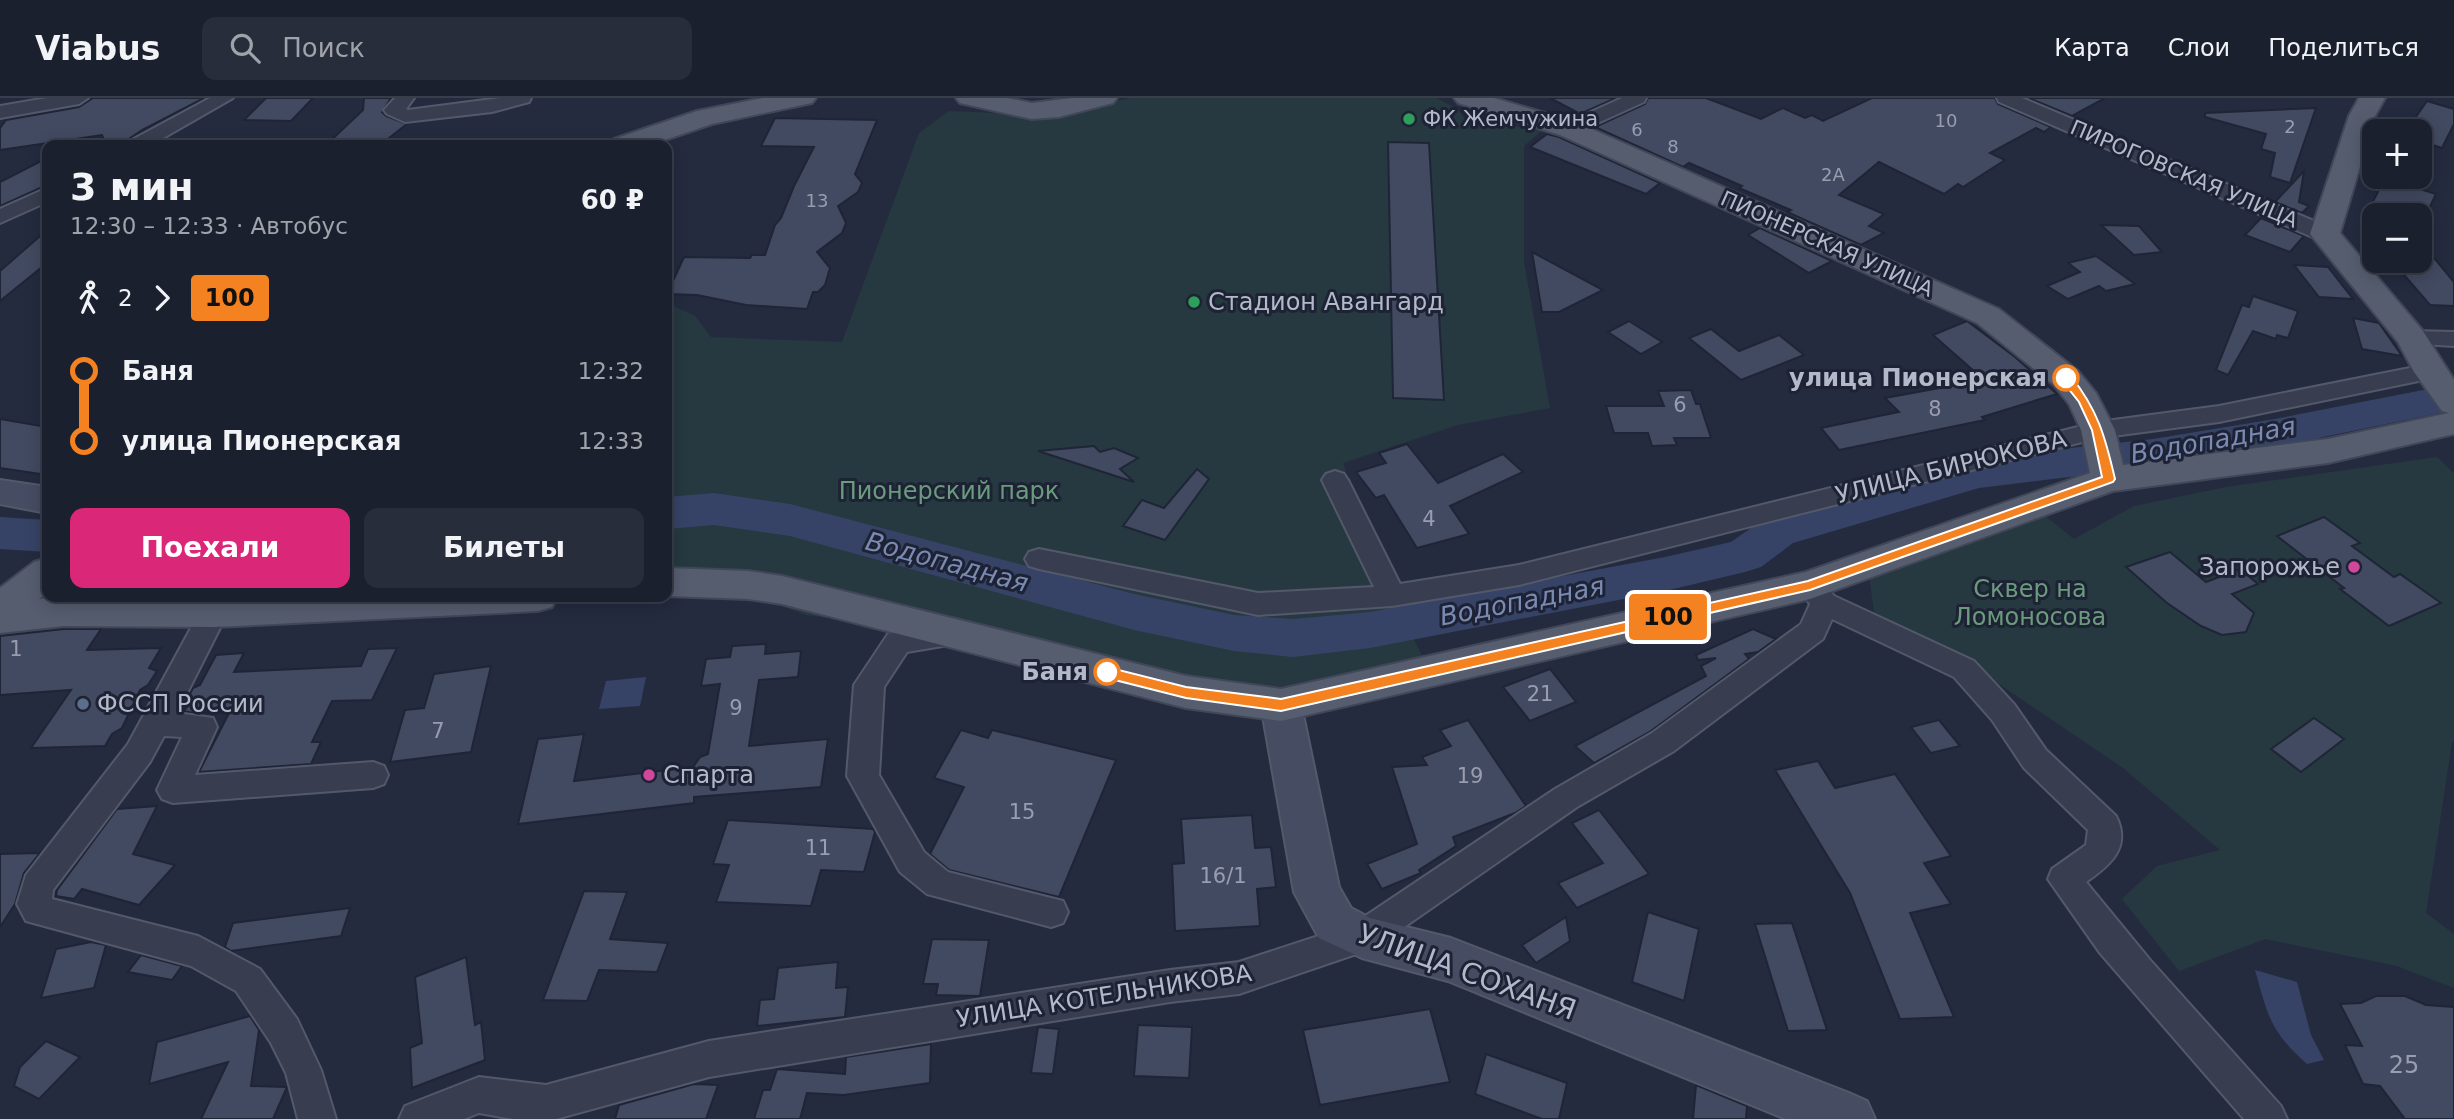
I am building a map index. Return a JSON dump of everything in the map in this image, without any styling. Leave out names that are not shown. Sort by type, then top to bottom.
[{"type":"main road","points":[[639,140],[706,117],[803,98]]},
{"type":"main road","points":[[969,98],[1032,111],[1059,109],[1104,98]]},
{"type":"main road","name":"ПИОНЕРСКАЯ УЛИЦА","points":[[1467,98],[1569,129],[1989,316],[2066,378],[2084,401],[2098,430],[2109,479]]},
{"type":"main road","points":[[2372,98],[2362,116],[2325,234],[2412,338],[2442,389]]},
{"type":"main road","points":[[672,582],[748,585],[782,590],[1186,692],[1281,705],[1817,594],[2109,479],[2328,451],[2454,423]]},
{"type":"main road","points":[[0,492],[42,499]]},
{"type":"main road","points":[[672,591],[749,594],[872,624],[956,634]]},
{"type":"main road","points":[[19,601],[42,602]]},
{"type":"main road","points":[[19,601],[64,611],[214,612],[430,602]]},
{"type":"main road","points":[[58,602],[212,606],[262,602]]},
{"type":"main road","name":"УЛИЦА СОХАНЯ","points":[[1281,705],[1317,892],[1335,923],[1362,937],[1451,960],[1849,1119]]},
{"type":"street","points":[[0,112],[79,98]]},
{"type":"street","points":[[146,140],[224,98]]},
{"type":"street","points":[[405,98],[394,110],[405,116],[492,106],[522,98]]},
{"type":"street","points":[[1569,129],[1637,98]]},
{"type":"street","name":"ПИРОГОВСКАЯ УЛИЦА","points":[[2006,98],[2325,234]]},
{"type":"street","points":[[0,217],[42,196]]},
{"type":"street","points":[[2412,338],[2454,339]]},
{"type":"street","name":"УЛИЦА БИРЮКОВА","points":[[1039,559],[1258,604],[1392,596],[1519,575],[2098,430],[2442,389]]},
{"type":"street","points":[[1335,480],[1392,596]]},
{"type":"street","points":[[1817,594],[1964,669],[2003,712],[2035,759],[2105,826],[2101,853],[2064,879],[2101,930],[2210,1049],[2268,1119]]},
{"type":"street","name":"УЛИЦА КОТЕЛЬНИКОВА","points":[[539,1111],[709,1059],[1158,988],[1239,978],[1362,937],[1566,798],[1663,742],[1735,691],[1814,631],[1817,594]]},
{"type":"street","points":[[214,612],[156,723],[111,793],[38,886],[34,904],[38,910],[198,952],[248,980],[284,1031],[303,1070],[317,1119]]},
{"type":"street","points":[[956,634],[898,642],[869,685],[863,775],[912,862],[940,884],[1052,912]]},
{"type":"street","points":[[156,723],[202,727],[173,790],[373,775]]},
{"type":"street","points":[[418,1119],[479,1095],[539,1111]]},
{"type":"green space","name":"Пионерский парк","points":[[1131,98],[1436,98],[1458,109],[1467,123],[1545,128],[1524,146],[1524,262],[1550,408],[1458,425],[1343,463],[1346,471],[1335,480],[1430,672],[1282,705],[872,624],[806,615],[749,594],[672,591],[672,305],[695,316],[711,337],[842,342],[919,133],[949,111],[1045,115]]},
{"type":"green space","name":"Сквер на Ломоносова","points":[[2437,457],[2454,473],[2454,742],[2426,913],[2454,934],[2454,988],[2397,966],[2265,939],[2179,971],[2122,899],[2157,866],[2220,850],[2123,768],[1968,663],[1875,620],[1869,574],[2044,515],[2074,539],[2134,506],[2226,487]]},
{"type":"water","points":[[646,677],[640,706],[599,709],[606,681]]},
{"type":"water","points":[[2255,970],[2297,982],[2311,1035],[2324,1060],[2307,1064],[2285,1042],[2267,1011]]},
{"type":"building","points":[[93,98],[204,98],[127,140],[104,140],[102,135],[68,140],[42,140],[42,144],[0,150],[0,128],[6,120],[79,107]]},
{"type":"building","points":[[266,98],[313,98],[291,121],[244,120]]},
{"type":"building","points":[[364,98],[391,98],[382,112],[407,124],[386,140],[331,140],[363,110]]},
{"type":"building","points":[[1550,98],[1616,98],[1571,118],[1569,117],[1577,112]]},
{"type":"building","points":[[1648,98],[1706,98],[1761,119],[1783,108],[1805,118],[1812,115],[1823,121],[1872,98],[1995,98],[1998,104],[2051,127],[2044,132],[2036,128],[1990,153],[2005,160],[1963,187],[1958,184],[1944,194],[1879,162],[1839,195],[1884,214],[1869,226],[1884,233],[1861,245],[1739,188],[1742,186],[1689,163],[1683,167],[1595,127],[1645,104]]},
{"type":"building","points":[[2029,98],[2105,98],[2072,116]]},
{"type":"building","points":[[2427,101],[2454,109],[2454,124],[2442,148],[2432,145],[2432,119],[2414,119]]},
{"type":"building","points":[[2316,108],[2290,183],[2270,177],[2275,153],[2261,149],[2266,134],[2205,117],[2205,113]]},
{"type":"building","points":[[775,118],[877,120],[855,174],[862,183],[858,192],[838,206],[846,223],[842,233],[817,252],[830,268],[825,285],[818,292],[813,292],[807,309],[746,305],[697,295],[672,294],[672,283],[684,257],[750,258],[752,255],[765,255],[775,225],[781,218],[814,147],[761,146]]},
{"type":"building","points":[[1547,134],[1660,183],[1646,194],[1530,147]]},
{"type":"building","points":[[1388,142],[1429,143],[1444,400],[1393,398]]},
{"type":"building","points":[[42,161],[42,187],[0,206],[0,182]]},
{"type":"building","points":[[2304,171],[2299,202],[2309,206],[2302,213],[2275,202]]},
{"type":"building","points":[[2379,189],[2420,189],[2436,194],[2432,203],[2372,203]]},
{"type":"building","points":[[2261,218],[2304,236],[2290,252],[2245,235]]},
{"type":"building","points":[[2101,225],[2139,226],[2162,252],[2134,255]]},
{"type":"building","points":[[1760,228],[1832,261],[1809,273],[1748,235]]},
{"type":"building","points":[[42,234],[42,267],[0,301],[0,271]]},
{"type":"building","points":[[1532,252],[1603,290],[1559,312],[1542,312]]},
{"type":"building","points":[[2432,255],[2454,282],[2454,306],[2430,305],[2402,273],[2432,273]]},
{"type":"building","points":[[2096,256],[2135,284],[2106,291],[2099,286],[2068,299],[2047,286],[2080,272],[2068,263]]},
{"type":"building","points":[[2294,265],[2328,267],[2353,299],[2319,297]]},
{"type":"building","points":[[2253,296],[2298,311],[2288,338],[2277,335],[2276,339],[2253,331],[2228,375],[2216,370],[2242,305],[2249,307]]},
{"type":"building","points":[[2353,318],[2379,323],[2402,356],[2362,349]]},
{"type":"building","points":[[1629,321],[1662,342],[1641,354],[1608,332]]},
{"type":"building","points":[[1967,321],[2015,357],[2057,394],[1982,417],[1985,420],[1839,450],[1821,428],[1899,412],[1885,398],[1984,380],[1933,335]]},
{"type":"building","points":[[1711,329],[1739,351],[1779,335],[1804,355],[1741,380],[1689,338]]},
{"type":"building","points":[[1691,390],[1696,404],[1700,404],[1711,438],[1674,438],[1677,445],[1652,446],[1648,433],[1614,433],[1606,406],[1664,406],[1658,391]]},
{"type":"building","points":[[0,419],[42,426],[42,474],[0,468]]},
{"type":"building","points":[[1407,444],[1438,483],[1503,454],[1523,472],[1450,506],[1469,534],[1417,548],[1384,495],[1376,498],[1356,472],[1386,463],[1379,453]]},
{"type":"building","points":[[1094,446],[1100,452],[1114,448],[1138,458],[1120,469],[1134,482],[1038,451]]},
{"type":"building","points":[[1197,469],[1209,479],[1165,540],[1123,526],[1142,500],[1164,508]]},
{"type":"building","name":"Запорожье","points":[[2324,517],[2360,543],[2352,546],[2394,577],[2400,574],[2441,603],[2389,626],[2277,536]]},
{"type":"building","points":[[2170,552],[2206,582],[2240,569],[2258,584],[2232,594],[2254,613],[2246,632],[2222,635],[2201,626],[2167,603],[2126,567]]},
{"type":"building","points":[[64,629],[101,629],[87,650],[161,648],[149,668],[157,671],[148,685],[140,690],[122,728],[112,734],[105,746],[31,748],[71,690],[0,695],[0,636]]},
{"type":"building","points":[[1753,629],[1776,639],[1758,652],[1745,654],[1749,659],[1651,731],[1594,763],[1575,746],[1706,676],[1701,666],[1716,658],[1698,660],[1696,655]]},
{"type":"building","points":[[766,644],[765,654],[801,651],[798,677],[759,680],[749,746],[828,739],[821,787],[694,797],[694,803],[518,824],[538,739],[584,734],[574,781],[693,767],[700,757],[708,754],[720,684],[701,686],[706,659],[730,657],[732,646]]},
{"type":"building","points":[[397,648],[372,700],[332,701],[312,742],[321,742],[311,764],[199,772],[230,711],[193,713],[184,711],[188,705],[184,705],[193,688],[200,685],[216,655],[244,653],[234,672],[361,666],[368,649]]},
{"type":"building","points":[[491,666],[471,752],[390,762],[405,710],[424,708],[434,674]]},
{"type":"building","points":[[1550,669],[1576,702],[1530,721],[1503,687]]},
{"type":"building","points":[[2314,718],[2344,739],[2301,772],[2271,749]]},
{"type":"building","points":[[1468,720],[1526,806],[1515,813],[1453,837],[1456,846],[1419,870],[1421,873],[1382,889],[1367,864],[1417,844],[1392,767],[1427,765],[1422,757],[1451,746],[1440,730]]},
{"type":"building","points":[[1939,720],[1960,746],[1931,753],[1911,727]]},
{"type":"building","name":"Баня","points":[[961,730],[988,738],[992,730],[1116,760],[1059,897],[949,870],[930,854],[964,787],[934,778]]},
{"type":"building","points":[[1818,761],[1835,788],[1895,774],[1951,856],[1924,863],[1951,904],[1910,913],[1954,1017],[1900,1019],[1850,893],[1775,770]]},
{"type":"building","points":[[157,806],[133,854],[175,865],[139,905],[82,889],[74,899],[56,896],[57,890],[117,809]]},
{"type":"building","points":[[1599,810],[1649,874],[1577,908],[1558,883],[1603,863],[1572,823]]},
{"type":"building","points":[[1252,815],[1255,848],[1271,847],[1276,887],[1257,889],[1260,926],[1175,931],[1172,864],[1184,863],[1181,819]]},
{"type":"building","points":[[728,820],[873,829],[875,832],[864,872],[821,870],[811,906],[716,902],[729,865],[713,864]]},
{"type":"building","points":[[40,853],[24,873],[15,904],[0,927],[0,854]]},
{"type":"building","points":[[584,891],[627,892],[610,939],[668,943],[657,972],[599,970],[587,1001],[543,1000]]},
{"type":"building","points":[[350,908],[341,936],[231,951],[225,947],[233,923]]},
{"type":"building","points":[[1648,912],[1699,929],[1684,1001],[1632,982]]},
{"type":"building","points":[[1566,917],[1570,941],[1536,963],[1522,945]]},
{"type":"building","points":[[1792,923],[1827,1030],[1788,1031],[1755,924]]},
{"type":"building","points":[[932,939],[989,940],[980,996],[936,995],[938,984],[923,984]]},
{"type":"building","points":[[91,942],[106,945],[94,988],[41,998],[56,949]]},
{"type":"building","points":[[141,955],[182,966],[172,980],[128,972]]},
{"type":"building","points":[[466,957],[475,1025],[481,1022],[485,1060],[412,1088],[410,1048],[422,1043],[415,977]]},
{"type":"building","points":[[838,962],[836,988],[848,987],[845,1017],[757,1026],[760,1000],[774,999],[778,968]]},
{"type":"building","points":[[2376,996],[2405,996],[2426,1005],[2454,1007],[2454,1119],[2405,1119],[2380,1086],[2363,1084],[2345,1045],[2362,1046],[2340,1004],[2361,1003]]},
{"type":"building","points":[[1430,1009],[1450,1082],[1320,1105],[1303,1030]]},
{"type":"building","points":[[250,1016],[259,1030],[251,1086],[287,1087],[273,1119],[201,1119],[228,1062],[149,1084],[157,1042]]},
{"type":"building","points":[[1138,1025],[1192,1027],[1189,1078],[1134,1076]]},
{"type":"building","points":[[1038,1027],[1059,1029],[1053,1074],[1031,1073]]},
{"type":"building","points":[[46,1041],[80,1057],[39,1099],[14,1086],[20,1067]]},
{"type":"building","points":[[931,1044],[930,1083],[844,1095],[807,1093],[800,1119],[754,1119],[763,1090],[770,1090],[777,1069],[845,1074],[846,1057]]},
{"type":"building","points":[[1486,1054],[1567,1083],[1559,1119],[1542,1119],[1475,1094]]},
{"type":"building","points":[[694,1084],[718,1085],[706,1119],[615,1119],[619,1105]]},
{"type":"building","points":[[1696,1085],[1747,1106],[1746,1119],[1693,1119]]},
{"type":"waterway","name":"Водопадная","points":[[672,513],[714,509],[790,520],[1134,612],[1234,633],[1293,638],[1370,630],[1665,574],[1745,555],[1777,532],[1978,473],[2153,453],[2275,433],[2454,397]]},
{"type":"waterway","name":"Водопадная","points":[[0,533],[42,536]]},
{"type":"bus line","name":"100","points":[[1107,672],[1186,692],[1281,705],[1810,585],[2109,479],[2098,430],[2084,401],[2066,378]]},
{"type":"place","name":"ФК Жемчужина","points":[[1409,119]]},
{"type":"place","name":"Стадион Авангард","points":[[1194,302]]},
{"type":"place","name":"улица Пионерская","points":[[2066,378]]},
{"type":"place","name":"Запорожье","points":[[2354,567]]},
{"type":"place","name":"Баня","points":[[1107,672]]},
{"type":"place","name":"ФССП России","points":[[83,704]]},
{"type":"place","name":"Спарта","points":[[649,775]]}]
